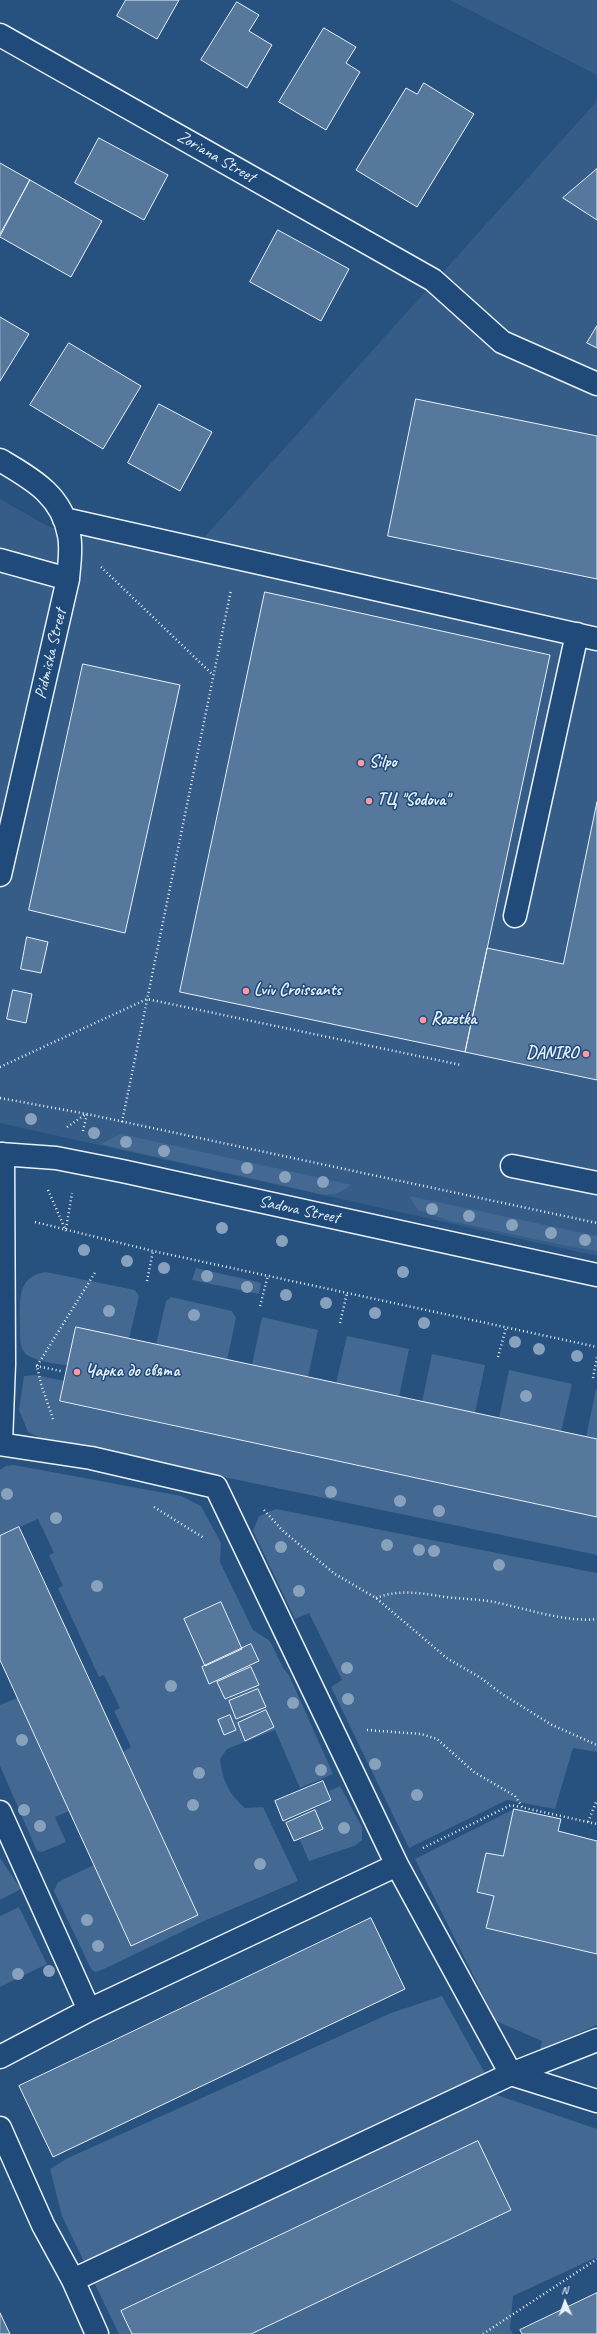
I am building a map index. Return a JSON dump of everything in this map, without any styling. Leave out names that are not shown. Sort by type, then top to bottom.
[{"type":"street","name":"Zoriana Street","points":[[0,35],[433,280],[502,342],[597,384]]},
{"type":"street","points":[[0,460],[36,481],[58,506],[67,528],[587,637],[515,916]]},
{"type":"street","name":"Pidmiska Street","points":[[0,875],[68,579],[67,528]]},
{"type":"street","points":[[0,560],[68,579]]},
{"type":"street","points":[[2,1154],[4,1375],[1,1443],[58,1451],[169,1474],[216,1487],[396,1863],[511,2074],[597,2101]]},
{"type":"street","name":"Sadova Street","points":[[2,1154],[56,1158],[122,1171],[597,1275]]},
{"type":"street","points":[[512,1166],[597,1183]]},
{"type":"street","points":[[0,1812],[89,2010]]},
{"type":"street","points":[[0,2057],[89,2010],[396,1863]]},
{"type":"street","points":[[74,2280],[511,2074],[597,2040]]},
{"type":"street","points":[[0,2128],[43,2225],[74,2280],[97,2334]]},
{"type":"path","points":[[67,528],[213,675]]},
{"type":"path","points":[[122,1122],[232,588]]},
{"type":"path","points":[[0,1067],[147,999],[461,1065]]},
{"type":"path","points":[[0,1098],[87,1114],[597,1223]]},
{"type":"path","points":[[83,1134],[87,1114]]},
{"type":"path","points":[[26,1156],[47,1187],[66,1230]]},
{"type":"path","points":[[66,1230],[72,1192]]},
{"type":"path","points":[[66,1230],[153,1251],[597,1347]]},
{"type":"path","points":[[147,1281],[153,1251]]},
{"type":"path","points":[[58,1451],[53,1418],[40,1384],[37,1366],[96,1271]]},
{"type":"path","points":[[260,1306],[268,1276]]},
{"type":"path","points":[[340,1323],[347,1293]]},
{"type":"path","points":[[498,1357],[506,1328]]},
{"type":"path","points":[[593,1378],[597,1357]]},
{"type":"path","points":[[150,1506],[208,1540]]},
{"type":"path","points":[[263,1509],[282,1530],[334,1574],[376,1598],[448,1660],[481,1678],[502,1694],[552,1725],[597,1745]]},
{"type":"path","points":[[376,1598],[388,1594],[417,1592],[494,1602],[523,1610],[565,1617],[597,1619]]},
{"type":"path","points":[[333,1732],[376,1729],[422,1734],[438,1739],[474,1772],[515,1796],[523,1808]]},
{"type":"path","points":[[588,1822],[597,1800]]},
{"type":"path","points":[[396,1863],[511,1805],[597,1824]]},
{"type":"path","points":[[484,2334],[597,2260]]},
{"type":"shaded area","points":[[450,0],[597,0],[597,75]]},
{"type":"shaded area","points":[[597,101],[597,1256],[0,1123],[0,499],[49,527],[166,550],[200,542]]},
{"type":"shaded area","points":[[121,1134],[352,1185],[336,1194],[324,1195],[100,1144]]},
{"type":"shaded area","points":[[409,1196],[597,1236],[597,1251],[450,1221],[418,1210]]},
{"type":"shaded area","points":[[196,1268],[258,1282],[261,1284],[259,1294],[192,1280]]},
{"type":"shaded area","points":[[46,1272],[135,1290],[139,1296],[129,1339],[88,1358],[67,1365],[44,1362],[27,1355],[22,1349],[20,1339],[20,1299],[25,1284],[29,1279],[36,1274]]},
{"type":"shaded area","points":[[171,1297],[232,1311],[236,1318],[227,1360],[156,1345],[166,1301]]},
{"type":"shaded area","points":[[262,1317],[318,1330],[308,1377],[252,1365]]},
{"type":"shaded area","points":[[347,1336],[409,1349],[399,1397],[336,1383]]},
{"type":"shaded area","points":[[432,1354],[485,1365],[475,1413],[422,1402]]},
{"type":"shaded area","points":[[509,1370],[572,1384],[561,1432],[499,1418]]},
{"type":"shaded area","points":[[35,1375],[65,1381],[61,1402],[597,1517],[597,1555],[42,1439],[28,1432],[19,1410],[24,1376]]},
{"type":"shaded area","points":[[597,1389],[597,1439],[586,1437]]},
{"type":"shaded area","points":[[14,1465],[181,1496],[201,1506],[221,1543],[220,1562],[253,1630],[270,1641],[283,1668],[289,1675],[333,1774],[300,1788],[275,1730],[227,1749],[220,1759],[222,1773],[227,1786],[239,1803],[245,1808],[263,1807],[298,1881],[204,1921],[95,1972],[91,1969],[54,1891],[58,1882],[94,1865],[131,1946],[198,1915],[123,1752],[131,1747],[114,1711],[120,1708],[104,1675],[99,1677],[58,1588],[63,1586],[49,1555],[54,1553],[38,1519],[0,1536],[0,1470],[6,1466]]},
{"type":"shaded area","points":[[276,1509],[597,1573],[597,1752],[573,1748],[555,1809],[507,1800],[409,1848],[331,1687],[342,1680],[309,1613],[295,1619],[253,1531],[259,1516]]},
{"type":"shaded area","points":[[17,1698],[69,1811],[55,1817],[66,1842],[42,1852],[37,1851],[0,1766],[0,1705]]},
{"type":"shaded area","points":[[340,1786],[362,1827],[362,1840],[354,1846],[309,1861],[300,1840],[323,1829],[314,1809],[332,1800],[329,1791]]},
{"type":"shaded area","points":[[514,1809],[503,1856],[486,1853],[477,1892],[494,1896],[486,1928],[597,1954],[597,2025],[540,2050],[542,2041],[496,2021],[415,1859]]},
{"type":"shaded area","points":[[0,1858],[21,1889],[0,1900]]},
{"type":"shaded area","points":[[19,1907],[47,1964],[0,1987],[0,1916]]},
{"type":"shaded area","points":[[442,1996],[497,2095],[597,2129],[597,2257],[513,2296],[510,2329],[513,2334],[119,2334],[62,2216],[50,2169],[68,2158],[391,2013]]},
{"type":"building","points":[[126,0],[179,0],[157,39],[117,16]]},
{"type":"building","points":[[237,2],[259,15],[249,31],[272,45],[247,88],[201,60]]},
{"type":"building","points":[[324,28],[356,47],[346,63],[360,72],[326,130],[279,102]]},
{"type":"building","points":[[424,83],[474,114],[417,207],[356,170],[406,88],[417,94]]},
{"type":"building","points":[[99,138],[168,175],[144,220],[75,183]]},
{"type":"building","points":[[0,163],[30,180],[0,234]]},
{"type":"building","points":[[597,169],[597,220],[563,198]]},
{"type":"building","points":[[30,180],[102,221],[71,277],[0,237]]},
{"type":"building","points":[[278,230],[349,269],[321,321],[250,282]]},
{"type":"building","points":[[0,317],[29,334],[0,381]]},
{"type":"building","points":[[597,326],[597,348],[587,343]]},
{"type":"building","points":[[69,343],[141,386],[103,449],[30,405]]},
{"type":"building","points":[[416,399],[597,436],[597,579],[388,536]]},
{"type":"building","points":[[159,404],[212,432],[180,491],[128,463]]},
{"type":"building","name":"ТЦ \"Sodova\"","points":[[265,592],[550,655],[465,1052],[180,992]]},
{"type":"building","points":[[83,664],[180,685],[125,933],[29,910]]},
{"type":"building","points":[[597,802],[597,1080],[465,1052],[487,948],[563,964]]},
{"type":"building","points":[[27,937],[48,942],[41,973],[21,969]]},
{"type":"building","points":[[13,990],[32,994],[26,1023],[7,1019]]},
{"type":"building","points":[[76,1327],[597,1439],[597,1517],[60,1401]]},
{"type":"building","points":[[19,1527],[198,1915],[131,1946],[0,1660],[0,1536]]},
{"type":"building","points":[[221,1602],[242,1649],[205,1666],[184,1619]]},
{"type":"building","points":[[251,1644],[259,1661],[209,1684],[202,1667]]},
{"type":"building","points":[[251,1667],[259,1685],[225,1699],[217,1682]]},
{"type":"building","points":[[258,1689],[266,1707],[236,1719],[229,1701]]},
{"type":"building","points":[[266,1710],[274,1727],[245,1741],[238,1723]]},
{"type":"building","points":[[230,1715],[236,1730],[224,1735],[218,1720]]},
{"type":"building","points":[[323,1781],[331,1800],[283,1821],[275,1801]]},
{"type":"building","points":[[514,1809],[561,1819],[558,1831],[597,1841],[597,1954],[486,1928],[494,1896],[477,1892],[486,1853],[503,1856]]},
{"type":"building","points":[[315,1810],[323,1829],[294,1841],[286,1823]]},
{"type":"building","points":[[371,1918],[405,1989],[53,2157],[19,2086]]},
{"type":"building","points":[[478,2141],[511,2210],[251,2334],[132,2334],[121,2311]]},
{"type":"building","points":[[597,2293],[597,2334],[522,2334],[520,2330]]},
{"type":"building","points":[[0,2313],[10,2334],[0,2334]]},
{"type":"place","name":"Silpo","points":[[361,763]]},
{"type":"place","name":"ТЦ \"Sodova\"","points":[[369,801]]},
{"type":"place","name":"Lviv Croissants","points":[[246,991]]},
{"type":"place","name":"Rozetka","points":[[423,1020]]},
{"type":"place","name":"DANIRO","points":[[586,1054]]},
{"type":"place","name":"Чарка до свята","points":[[77,1372]]}]
